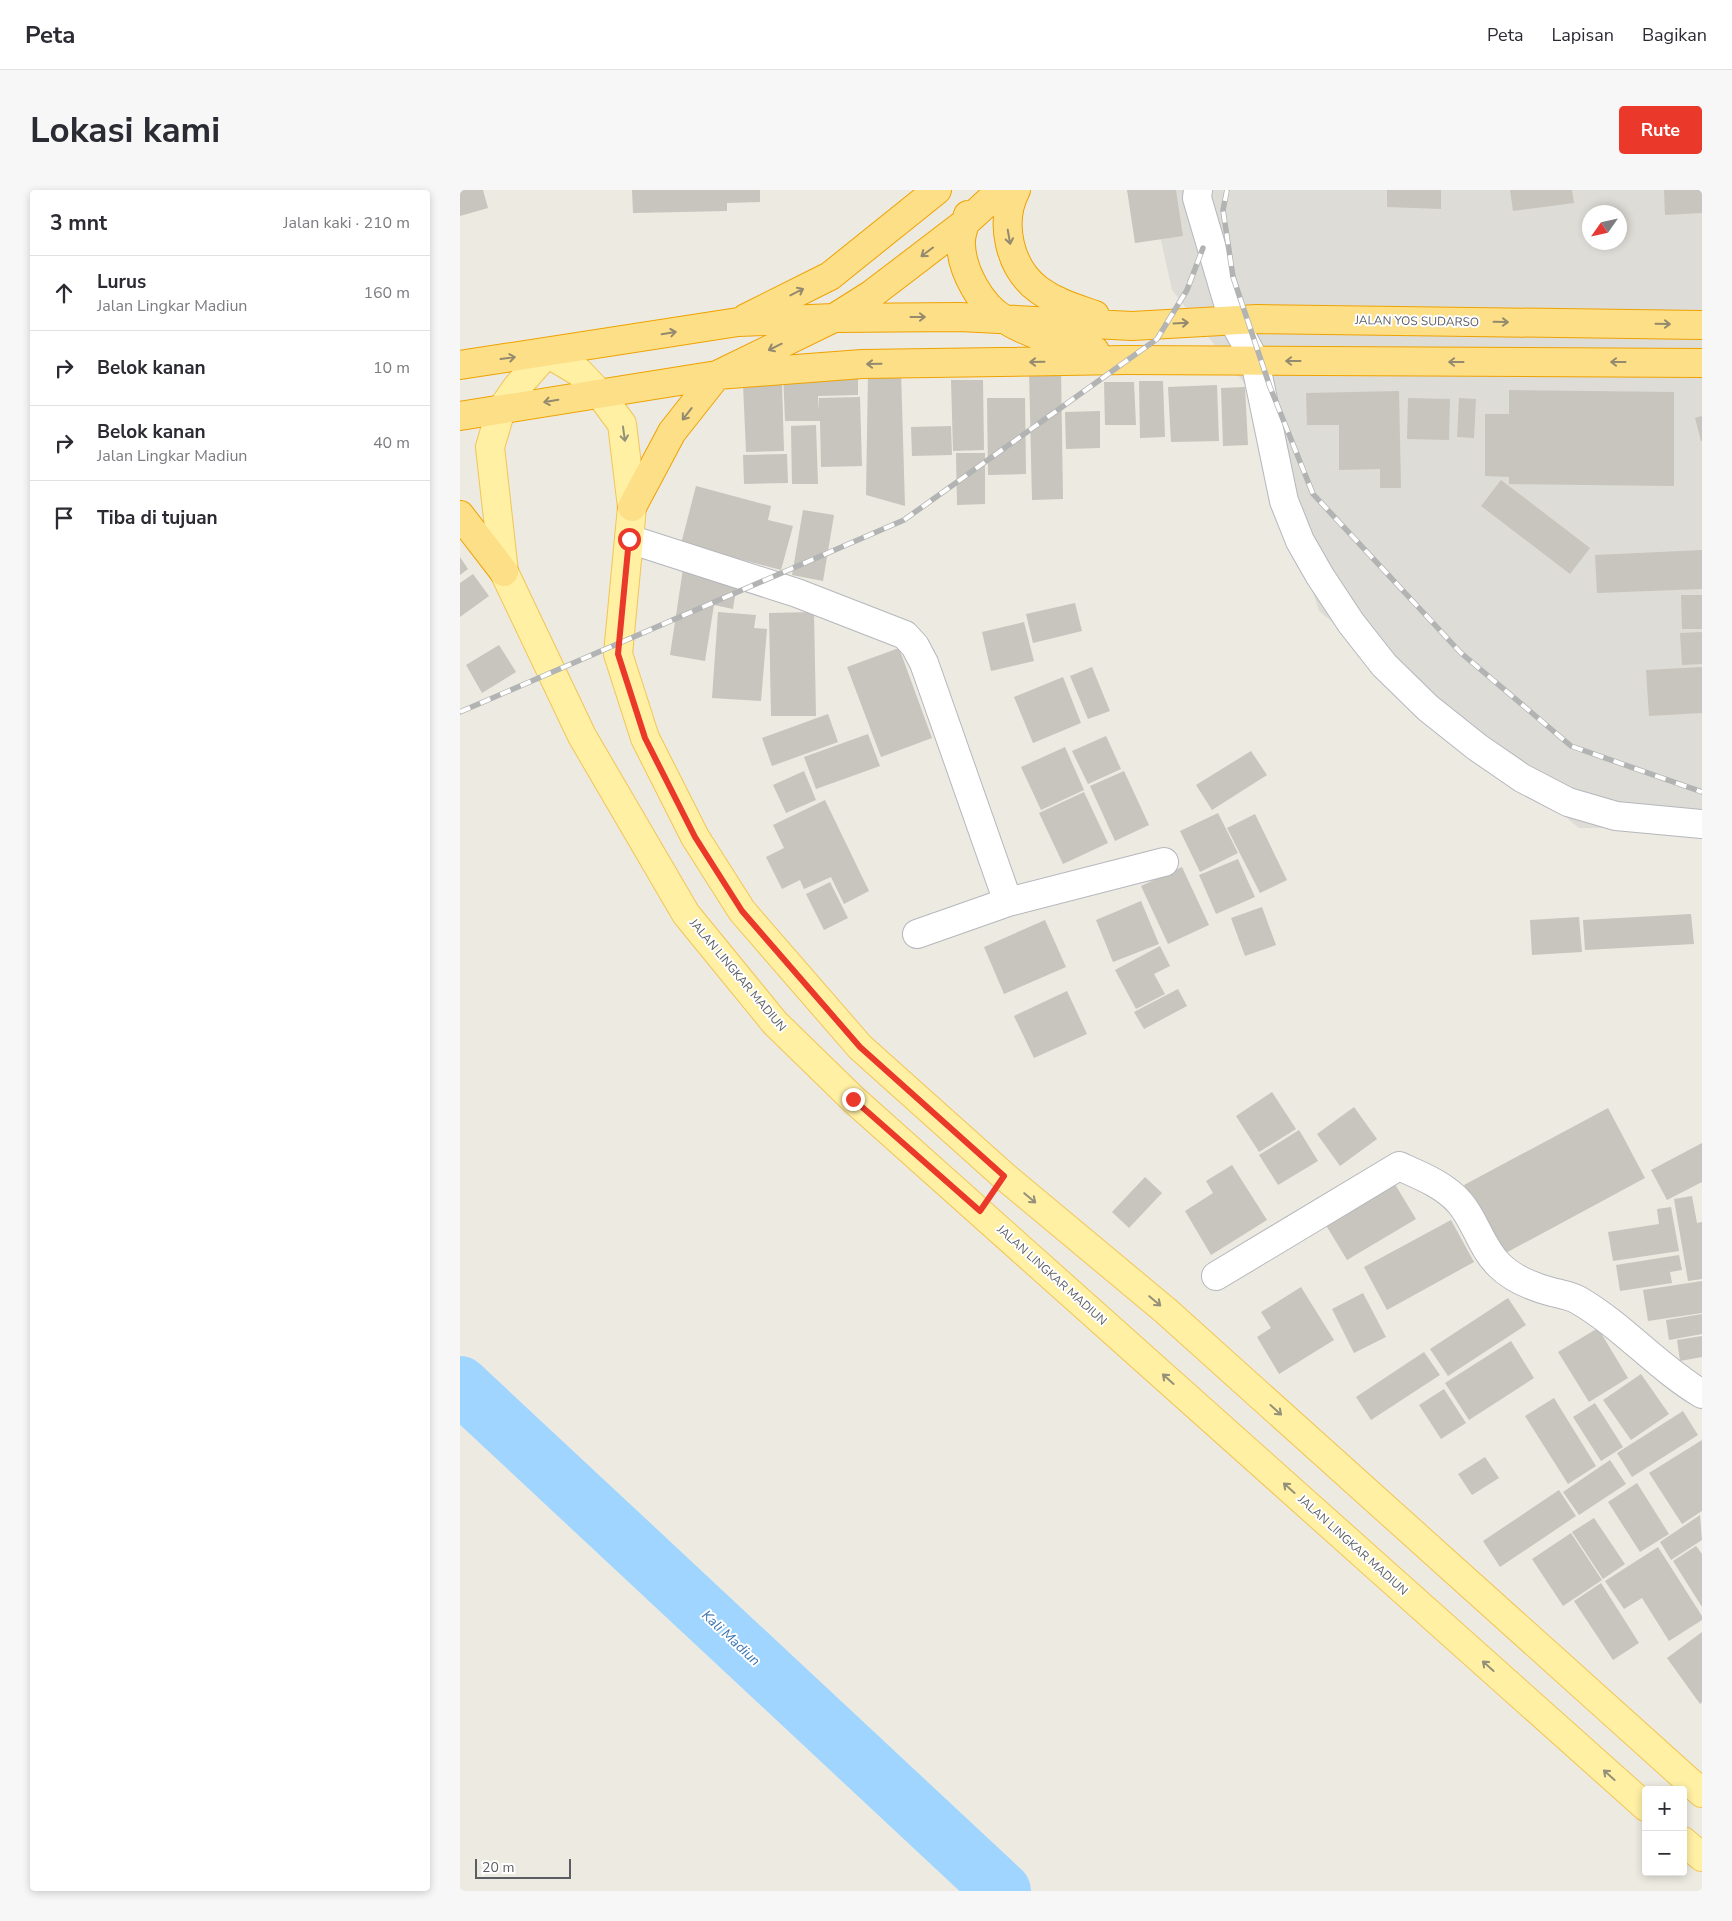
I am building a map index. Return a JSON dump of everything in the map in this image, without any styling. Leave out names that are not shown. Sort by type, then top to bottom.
[{"type":"highway","points":[[738,322],[830,276],[937,190]]},
{"type":"highway","points":[[976,190],[960,244],[969,277],[983,300],[1002,319],[1040,337],[1138,361]]},
{"type":"highway","points":[[632,507],[672,432],[717,376],[834,318],[872,294],[965,223],[1001,190]]},
{"type":"highway","points":[[1016,190],[1011,200],[1008,233],[1016,265],[1038,289],[1063,304],[1132,326]]},
{"type":"highway","points":[[460,365],[738,322],[834,318],[960,317],[1132,326]]},
{"type":"highway","name":"JALAN YOS SUDARSO","points":[[1132,326],[1233,320],[1702,325]]},
{"type":"highway","points":[[460,416],[717,376],[862,364],[1138,361],[1702,363]]},
{"type":"highway","points":[[460,515],[504,572]]},
{"type":"main road","points":[[547,353],[579,372],[600,393],[622,424],[632,507],[618,654],[645,738],[695,837],[742,911],[860,1047],[1004,1176],[1166,1311],[1702,1792]]},
{"type":"main road","name":"JALAN LINGKAR MADIUN","points":[[547,353],[517,387],[501,410],[490,447],[504,572],[582,736],[686,914],[775,1024],[853,1099],[1642,1803]]},
{"type":"main road","points":[[980,1211],[1004,1176]]},
{"type":"main road","points":[[1687,1844],[1702,1857]]},
{"type":"street","points":[[1198,190],[1197,198],[1233,320],[1255,361],[1284,501],[1300,541],[1320,576],[1351,623],[1384,665],[1428,708],[1477,747],[1522,778],[1568,802],[1616,816],[1702,824]]},
{"type":"street","points":[[629,539],[797,593],[905,635],[915,646],[924,663],[1008,902]]},
{"type":"street","points":[[917,934],[1008,902],[1164,862]]},
{"type":"street","points":[[1216,1276],[1399,1166],[1429,1179],[1460,1203],[1483,1245],[1499,1265],[1518,1279],[1539,1289],[1576,1298],[1615,1325],[1680,1381],[1702,1394]]},
{"type":"shaded area","points":[[1150,190],[1702,190],[1702,828],[1579,828],[1319,611],[1248,388],[1172,290]]},
{"type":"building","points":[[460,190],[483,190],[488,208],[460,216]]},
{"type":"building","points":[[632,190],[760,190],[760,202],[727,203],[727,211],[633,213]]},
{"type":"building","points":[[1127,190],[1176,190],[1183,236],[1135,243]]},
{"type":"building","points":[[1387,190],[1441,190],[1441,209],[1387,207]]},
{"type":"building","points":[[1510,190],[1572,190],[1574,203],[1513,211]]},
{"type":"building","points":[[1664,190],[1702,190],[1702,213],[1665,215]]},
{"type":"building","points":[[1029,369],[1061,369],[1063,499],[1032,500]]},
{"type":"building","points":[[858,370],[858,395],[818,396],[819,411],[819,398],[860,397],[862,466],[821,467],[820,421],[785,421],[783,372]]},
{"type":"building","points":[[901,371],[905,506],[866,495],[868,372]]},
{"type":"building","points":[[951,380],[983,380],[984,450],[953,451]]},
{"type":"building","points":[[1139,381],[1163,381],[1165,437],[1140,438]]},
{"type":"building","points":[[1104,382],[1134,382],[1136,425],[1105,425]]},
{"type":"building","points":[[743,384],[782,384],[784,451],[746,452]]},
{"type":"building","points":[[1217,385],[1219,441],[1171,442],[1168,387]]},
{"type":"building","points":[[1245,387],[1248,445],[1223,446],[1221,388]]},
{"type":"building","points":[[1509,390],[1674,392],[1674,486],[1509,484],[1509,477],[1485,476],[1485,414],[1509,414]]},
{"type":"building","points":[[1399,391],[1401,488],[1380,488],[1380,469],[1339,470],[1339,425],[1307,425],[1306,393]]},
{"type":"building","points":[[987,398],[1025,398],[1026,474],[988,475]]},
{"type":"building","points":[[1408,398],[1450,399],[1449,440],[1407,439]]},
{"type":"building","points":[[1459,398],[1476,399],[1474,438],[1457,437]]},
{"type":"building","points":[[1100,411],[1100,448],[1066,449],[1065,412]]},
{"type":"building","points":[[1702,416],[1702,441],[1701,441],[1695,418]]},
{"type":"building","points":[[816,425],[818,484],[792,484],[791,426]]},
{"type":"building","points":[[951,426],[952,455],[912,456],[911,427]]},
{"type":"building","points":[[956,453],[985,453],[985,504],[957,505]]},
{"type":"building","points":[[787,454],[788,483],[744,484],[743,455]]},
{"type":"building","points":[[1501,480],[1590,548],[1570,574],[1481,506]]},
{"type":"building","points":[[696,486],[771,506],[768,520],[793,526],[781,570],[681,544]]},
{"type":"building","points":[[803,510],[834,515],[823,581],[792,575]]},
{"type":"building","points":[[1702,550],[1702,589],[1597,593],[1595,555]]},
{"type":"building","points":[[460,557],[468,569],[460,575]]},
{"type":"building","points":[[683,569],[738,578],[733,609],[714,605],[705,661],[670,655]]},
{"type":"building","points":[[473,574],[489,596],[460,617],[460,583]]},
{"type":"building","points":[[1681,595],[1702,595],[1702,629],[1682,629]]},
{"type":"building","points":[[1075,603],[1082,631],[1033,643],[1026,614]]},
{"type":"building","points":[[718,612],[756,615],[754,628],[767,629],[761,701],[712,698]]},
{"type":"building","points":[[814,612],[816,716],[771,716],[769,613]]},
{"type":"building","points":[[1024,622],[1034,661],[991,671],[982,632]]},
{"type":"building","points":[[1702,632],[1702,664],[1682,665],[1680,633]]},
{"type":"building","points":[[499,645],[516,672],[482,693],[466,665]]},
{"type":"building","points":[[899,648],[932,738],[881,757],[847,667]]},
{"type":"building","points":[[1092,667],[1110,711],[1088,719],[1070,676]]},
{"type":"building","points":[[1702,667],[1702,713],[1649,716],[1646,670]]},
{"type":"building","points":[[1063,677],[1081,723],[1033,743],[1014,697]]},
{"type":"building","points":[[828,714],[838,742],[772,766],[762,738]]},
{"type":"building","points":[[868,734],[880,766],[816,789],[804,757]]},
{"type":"building","points":[[1106,736],[1121,769],[1088,784],[1072,751]]},
{"type":"building","points":[[1065,747],[1084,790],[1041,810],[1021,767]]},
{"type":"building","points":[[1251,751],[1267,775],[1212,810],[1196,785]]},
{"type":"building","points":[[804,771],[816,800],[786,813],[773,785]]},
{"type":"building","points":[[1124,771],[1149,825],[1115,841],[1090,786]]},
{"type":"building","points":[[1084,792],[1108,843],[1063,864],[1039,813]]},
{"type":"building","points":[[825,800],[869,891],[844,904],[831,877],[804,889],[800,880],[782,889],[766,857],[784,848],[773,825]]},
{"type":"building","points":[[1218,813],[1238,853],[1200,872],[1180,831]]},
{"type":"building","points":[[1255,814],[1287,880],[1260,893],[1227,828]]},
{"type":"building","points":[[1238,859],[1255,897],[1216,914],[1199,875]]},
{"type":"building","points":[[1182,867],[1209,925],[1168,944],[1141,886]]},
{"type":"building","points":[[830,882],[848,918],[824,930],[806,894]]},
{"type":"building","points":[[1141,901],[1159,944],[1113,962],[1096,920]]},
{"type":"building","points":[[1262,907],[1276,945],[1245,956],[1231,918]]},
{"type":"building","points":[[1691,914],[1694,944],[1585,950],[1583,920]]},
{"type":"building","points":[[1579,917],[1582,952],[1532,955],[1530,920]]},
{"type":"building","points":[[1045,920],[1066,967],[1004,994],[984,947]]},
{"type":"building","points":[[1160,946],[1170,966],[1154,974],[1165,994],[1136,1009],[1115,970]]},
{"type":"building","points":[[1178,989],[1187,1006],[1144,1029],[1134,1012]]},
{"type":"building","points":[[1067,991],[1087,1034],[1034,1058],[1014,1016]]},
{"type":"building","points":[[1272,1092],[1296,1129],[1259,1152],[1236,1116]]},
{"type":"building","points":[[1354,1107],[1377,1139],[1340,1166],[1317,1134]]},
{"type":"building","points":[[1608,1108],[1645,1178],[1502,1255],[1464,1185]]},
{"type":"building","points":[[1299,1130],[1318,1161],[1278,1185],[1259,1155]]},
{"type":"building","points":[[1702,1143],[1702,1182],[1667,1200],[1651,1170]]},
{"type":"building","points":[[1232,1165],[1267,1220],[1211,1255],[1185,1211],[1213,1193],[1206,1181]]},
{"type":"building","points":[[1390,1176],[1416,1219],[1347,1260],[1321,1217]]},
{"type":"building","points":[[1145,1177],[1162,1193],[1129,1228],[1112,1212]]},
{"type":"building","points":[[1692,1196],[1697,1223],[1702,1222],[1702,1279],[1688,1281],[1674,1199]]},
{"type":"building","points":[[1671,1207],[1679,1251],[1613,1261],[1608,1232],[1659,1224],[1657,1209]]},
{"type":"building","points":[[1451,1220],[1474,1262],[1387,1310],[1364,1267]]},
{"type":"building","points":[[1679,1255],[1682,1270],[1670,1272],[1672,1283],[1620,1291],[1616,1265]]},
{"type":"building","points":[[1702,1281],[1702,1313],[1648,1321],[1643,1290]]},
{"type":"building","points":[[1301,1287],[1334,1340],[1279,1374],[1257,1337],[1271,1328],[1261,1312]]},
{"type":"building","points":[[1363,1293],[1386,1337],[1354,1353],[1332,1309]]},
{"type":"building","points":[[1508,1298],[1526,1325],[1448,1376],[1430,1349]]},
{"type":"building","points":[[1702,1314],[1702,1334],[1669,1340],[1666,1320]]},
{"type":"building","points":[[1598,1328],[1628,1378],[1589,1402],[1558,1352]]},
{"type":"building","points":[[1702,1336],[1702,1357],[1680,1361],[1677,1340]]},
{"type":"building","points":[[1511,1341],[1534,1378],[1469,1420],[1445,1383]]},
{"type":"building","points":[[1424,1352],[1440,1375],[1371,1420],[1356,1397]]},
{"type":"building","points":[[1641,1374],[1669,1414],[1631,1440],[1603,1400]]},
{"type":"building","points":[[1444,1389],[1466,1423],[1441,1439],[1419,1405]]},
{"type":"building","points":[[1554,1398],[1596,1466],[1568,1484],[1525,1416]]},
{"type":"building","points":[[1595,1403],[1623,1447],[1601,1461],[1573,1417]]},
{"type":"building","points":[[1683,1411],[1698,1435],[1632,1477],[1617,1453]]},
{"type":"building","points":[[1702,1440],[1702,1511],[1682,1524],[1649,1473]]},
{"type":"building","points":[[1485,1457],[1499,1478],[1472,1495],[1458,1474]]},
{"type":"building","points":[[1610,1460],[1626,1484],[1579,1515],[1563,1492]]},
{"type":"building","points":[[1637,1483],[1669,1534],[1640,1552],[1608,1502]]},
{"type":"building","points":[[1559,1490],[1576,1516],[1500,1567],[1483,1541]]},
{"type":"building","points":[[1700,1515],[1702,1540],[1671,1560],[1660,1542]]},
{"type":"building","points":[[1594,1518],[1625,1564],[1603,1579],[1572,1532]]},
{"type":"building","points":[[1571,1533],[1602,1580],[1563,1606],[1532,1559]]},
{"type":"building","points":[[1696,1546],[1702,1554],[1702,1607],[1673,1561]]},
{"type":"building","points":[[1658,1547],[1702,1616],[1702,1620],[1669,1641],[1642,1598],[1624,1609],[1605,1581]]},
{"type":"building","points":[[1601,1583],[1639,1643],[1613,1660],[1574,1601]]},
{"type":"building","points":[[1702,1632],[1702,1702],[1700,1704],[1667,1658]]},
{"type":"waterway","name":"Kali Madiun","points":[[460,1385],[1002,1891]]},
{"type":"railway","points":[[1227,190],[1223,210],[1233,277],[1270,387],[1313,494],[1461,653],[1571,746],[1702,792]]},
{"type":"railway","points":[[460,712],[904,520],[1157,339],[1187,290],[1203,248]]},
{"type":"route","points":[[629,539],[618,654],[645,738],[695,837],[742,911],[860,1047],[1004,1176],[980,1211],[853,1099]]}]
